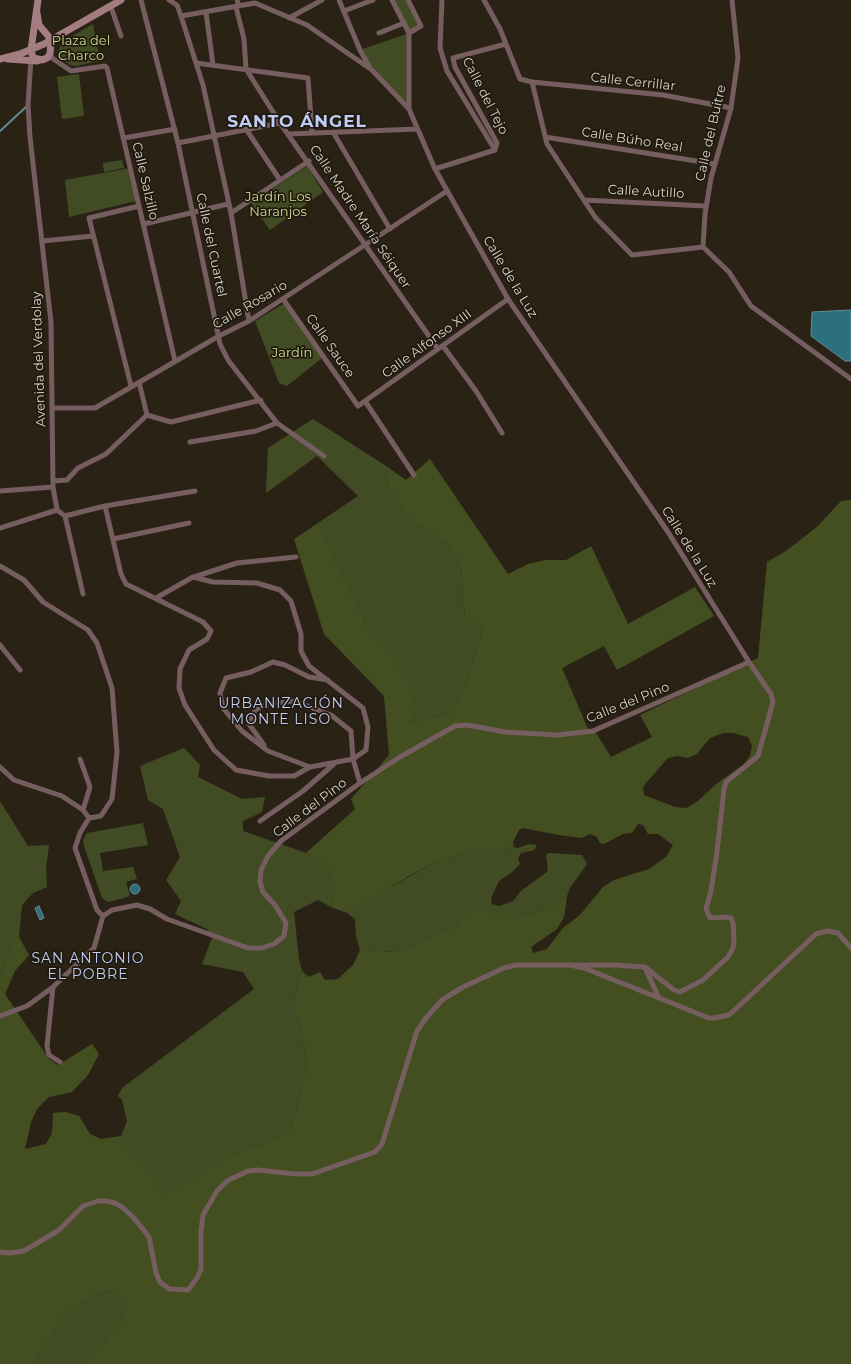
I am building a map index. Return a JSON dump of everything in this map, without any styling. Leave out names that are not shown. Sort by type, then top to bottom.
[{"type":"main road","points":[[34,57],[33,39],[38,0]]},
{"type":"main road","points":[[1,59],[34,57],[49,38],[72,28],[121,0]]},
{"type":"main road","points":[[1,59],[34,57],[47,58],[49,56],[51,50],[49,38],[39,25],[37,13]]},
{"type":"main road","points":[[33,39],[38,35],[49,38]]},
{"type":"street","name":"Calle del Cuartel","points":[[141,0],[175,129],[194,212],[220,344],[228,360],[261,400],[277,423],[324,456]]},
{"type":"street","points":[[169,0],[177,5],[204,85],[231,213],[249,321]]},
{"type":"street","name":"Calle Madre María Séiquer","points":[[237,0],[244,39],[246,69],[280,123],[308,161],[365,246],[438,350]]},
{"type":"street","points":[[289,18],[322,0]]},
{"type":"street","name":"Calle de la Luz","points":[[339,0],[360,50],[370,68],[409,109],[435,169],[508,299],[668,532],[749,662],[771,694],[773,702],[758,756],[726,782],[714,871],[706,909],[710,918],[731,918],[734,923],[733,948],[728,957],[703,980],[680,992],[674,990],[645,967]]},
{"type":"street","points":[[344,11],[374,0]]},
{"type":"street","points":[[392,0],[409,33],[409,109]]},
{"type":"street","points":[[408,0],[421,26],[409,33]]},
{"type":"street","points":[[435,169],[495,150],[447,72],[440,48],[442,0]]},
{"type":"street","points":[[484,0],[506,44],[520,79],[532,82],[547,144],[595,217],[632,255],[703,247],[730,272],[751,306],[851,379]]},
{"type":"street","name":"Calle del Buitre","points":[[703,247],[706,206],[715,164],[731,108],[738,58],[732,0]]},
{"type":"street","points":[[181,16],[256,1],[306,25],[370,68]]},
{"type":"street","points":[[111,7],[121,36]]},
{"type":"street","points":[[206,12],[213,65]]},
{"type":"street","points":[[379,33],[404,23]]},
{"type":"street","name":"Calle del Tejo","points":[[495,150],[497,143],[455,67],[453,58],[506,44]]},
{"type":"street","points":[[351,56],[360,50]]},
{"type":"street","name":"Calle Salzillo","points":[[49,56],[71,71],[106,67],[124,138],[175,361]]},
{"type":"street","name":"Avenida del Verdolay","points":[[34,57],[31,70],[28,105],[30,137],[51,322],[53,484],[57,510]]},
{"type":"street","points":[[196,63],[308,78],[312,133]]},
{"type":"street","name":"Calle Cerrillar","points":[[532,82],[663,95],[731,108]]},
{"type":"street","points":[[178,143],[280,123]]},
{"type":"street","points":[[124,138],[175,129]]},
{"type":"street","points":[[289,134],[417,129]]},
{"type":"street","points":[[246,130],[280,180]]},
{"type":"street","points":[[333,132],[390,229]]},
{"type":"street","name":"Calle Búho Real","points":[[545,137],[715,164]]},
{"type":"street","points":[[231,213],[308,161]]},
{"type":"street","name":"Calle Rosario","points":[[53,408],[94,408],[219,336],[249,321],[447,191]]},
{"type":"street","name":"Calle Autillo","points":[[584,200],[706,206]]},
{"type":"street","points":[[144,224],[228,204]]},
{"type":"street","points":[[131,386],[88,218],[139,206]]},
{"type":"street","points":[[42,241],[93,236]]},
{"type":"street","name":"Calle Sauce","points":[[284,299],[358,406]]},
{"type":"street","name":"Calle Alfonso XIII","points":[[358,406],[508,299]]},
{"type":"street","points":[[443,346],[476,391],[502,433]]},
{"type":"street","points":[[140,382],[146,415]]},
{"type":"street","points":[[146,415],[170,422],[261,400]]},
{"type":"street","points":[[365,401],[414,475]]},
{"type":"street","points":[[0,491],[53,484],[67,480],[78,468],[106,454],[146,415]]},
{"type":"street","points":[[190,442],[256,431],[277,423]]},
{"type":"street","points":[[65,516],[105,506],[195,491]]},
{"type":"street","points":[[105,506],[121,574],[126,584],[203,622],[210,631],[207,640],[189,650],[180,669],[179,688],[185,704],[214,750],[236,770],[262,775],[294,776],[310,767],[354,759],[366,750],[368,727],[364,708],[309,666],[301,651],[301,634],[291,601],[280,590],[257,583],[213,582],[193,577]]},
{"type":"street","points":[[0,528],[57,510],[65,516],[83,594]]},
{"type":"street","points":[[113,539],[190,523]]},
{"type":"street","points":[[156,598],[193,577],[237,563],[296,557]]},
{"type":"street","points":[[0,566],[24,580],[43,602],[88,630],[97,643],[112,688],[117,752],[112,799],[101,816],[89,818],[80,833],[75,848],[97,910],[103,916],[94,948],[53,987],[27,1006],[0,1016]]},
{"type":"street","points":[[0,645],[20,670]]},
{"type":"street","points":[[310,767],[268,751],[242,731],[223,708],[220,693],[226,678],[251,672],[273,662],[285,665],[309,677],[329,681]]},
{"type":"street","name":"Calle del Pino","points":[[103,916],[112,910],[137,905],[150,909],[167,919],[248,948],[262,948],[274,944],[284,936],[286,923],[275,905],[263,892],[260,882],[261,870],[268,856],[282,841],[360,783],[400,757],[455,726],[467,725],[505,732],[557,735],[592,731],[749,662]]},
{"type":"street","points":[[268,751],[249,724],[255,710],[268,704],[294,701],[331,715],[351,731],[354,759],[360,783]]},
{"type":"street","points":[[80,759],[90,787],[84,810]]},
{"type":"street","points":[[260,821],[303,791],[335,762]]},
{"type":"street","points":[[0,767],[14,780],[62,796],[84,810],[89,818]]},
{"type":"street","points":[[570,965],[584,968],[708,1018],[722,1018],[729,1015],[816,934],[827,931],[838,932],[851,948]]},
{"type":"street","points":[[0,1252],[9,1253],[24,1251],[59,1230],[83,1206],[98,1201],[106,1201],[122,1207],[134,1218],[149,1237],[156,1273],[160,1282],[169,1289],[188,1290],[197,1278],[201,1269],[201,1231],[203,1215],[217,1191],[228,1181],[248,1171],[256,1170],[312,1174],[375,1152],[382,1144],[417,1031],[442,1000],[463,987],[504,968],[516,965],[608,964],[645,967],[659,998]]},
{"type":"street","points":[[53,987],[47,1046],[49,1055],[60,1062]]},
{"type":"green space","points":[[392,0],[408,0],[421,26],[409,33]]},
{"type":"green space","name":"Plaza del Charco","points":[[93,24],[100,61],[76,66],[70,65],[57,54],[62,42]]},
{"type":"green space","points":[[409,33],[409,109],[370,68],[360,50]]},
{"type":"green space","points":[[79,74],[84,116],[62,119],[57,77]]},
{"type":"green space","points":[[122,160],[124,168],[104,172],[103,163]]},
{"type":"green space","name":"Jardín Los Naranjos","points":[[307,166],[323,192],[270,230],[251,203]]},
{"type":"green space","points":[[131,168],[136,201],[69,217],[65,180]]},
{"type":"green space","name":"Jardín","points":[[285,303],[322,358],[287,386],[279,383],[255,321]]},
{"type":"green space","points":[[313,419],[386,466],[388,487],[408,517],[450,546],[461,566],[465,620],[483,628],[465,687],[450,713],[410,722],[384,648],[366,624],[318,523],[358,496],[317,456],[266,493],[268,448]]},
{"type":"green space","points":[[430,459],[508,574],[528,564],[545,560],[566,560],[591,546],[628,624],[695,587],[714,616],[617,670],[604,646],[562,668],[588,729],[596,733],[611,757],[652,737],[640,715],[758,658],[767,562],[786,551],[818,526],[841,501],[851,500],[851,1364],[85,1364],[101,1347],[127,1311],[125,1304],[111,1291],[92,1295],[67,1315],[46,1343],[34,1364],[0,1364],[0,977],[14,938],[19,937],[29,955],[15,971],[5,994],[49,1059],[58,1065],[92,1044],[99,1054],[88,1075],[72,1092],[49,1097],[37,1109],[31,1122],[25,1149],[46,1144],[52,1133],[53,1113],[66,1112],[79,1116],[90,1134],[101,1139],[121,1136],[166,1194],[208,1167],[232,1154],[268,1142],[289,1132],[297,1107],[307,1064],[302,1032],[295,1015],[294,1000],[302,971],[309,977],[320,972],[325,980],[338,979],[353,965],[360,950],[396,952],[408,950],[419,942],[457,925],[463,916],[471,910],[519,917],[549,908],[567,896],[564,917],[557,929],[531,947],[533,953],[547,949],[563,928],[580,915],[603,887],[614,880],[649,869],[666,857],[673,845],[658,834],[648,834],[643,825],[638,824],[632,833],[623,834],[604,844],[600,843],[597,837],[590,834],[582,838],[523,828],[519,830],[513,842],[514,847],[500,851],[471,851],[434,863],[347,913],[331,907],[335,886],[328,871],[319,859],[306,853],[355,809],[351,799],[389,755],[384,696],[324,634],[294,539],[318,523],[366,624],[406,676],[414,707],[410,722],[450,713],[465,687],[483,628],[465,620],[461,566],[450,546],[408,517],[388,487],[386,466],[406,480]],"holes":[[[723,733],[733,733],[748,737],[752,746],[750,756],[744,764],[715,785],[698,801],[687,808],[675,807],[644,795],[643,788],[645,784],[668,758],[677,756],[688,758],[697,754],[710,738]]]},
{"type":"green space","points":[[184,748],[200,765],[198,777],[242,799],[265,797],[262,812],[243,821],[243,831],[319,859],[328,871],[335,886],[331,907],[318,900],[294,912],[299,959],[302,971],[294,1000],[295,1015],[302,1032],[307,1064],[297,1107],[289,1132],[268,1142],[232,1154],[208,1167],[166,1195],[121,1136],[127,1121],[122,1100],[118,1096],[122,1088],[254,989],[243,972],[202,964],[212,938],[207,929],[175,914],[181,901],[166,880],[180,857],[163,809],[148,800],[140,766]]},
{"type":"green space","points":[[0,801],[28,846],[49,845],[46,869],[47,887],[33,893],[22,905],[19,937],[14,938],[0,977]]},
{"type":"green space","points":[[143,823],[148,845],[100,853],[103,871],[133,867],[137,879],[126,882],[130,896],[109,902],[106,901],[102,898],[83,840],[87,833]]},
{"type":"green space","points":[[529,844],[537,845],[534,850],[521,853],[518,859],[520,864],[499,881],[491,898],[492,904],[499,906],[513,901],[521,891],[548,871],[546,856],[548,853],[582,855],[587,864],[570,888],[567,896],[549,908],[519,917],[463,916],[457,925],[419,942],[408,950],[396,952],[360,950],[356,936],[355,919],[347,913],[355,907],[434,863],[471,851],[500,851],[514,847],[518,848]]},
{"type":"green space","points":[[111,1291],[125,1304],[127,1311],[101,1347],[85,1364],[34,1364],[46,1343],[67,1315],[92,1295]]},
{"type":"water","points":[[851,310],[851,361],[845,361],[811,336],[812,312]]},
{"type":"water","points":[[135,884],[140,889],[135,894],[130,889]]},
{"type":"water","points":[[39,906],[44,918],[40,920],[35,908]]},
{"type":"waterway","points":[[0,131],[27,106]]},
{"type":"district","name":"SANTO ÁNGEL","points":[[297,122]]},
{"type":"district","name":"URBANIZACIÓN MONTE LISO","points":[[281,712]]},
{"type":"district","name":"SAN ANTONIO EL POBRE","points":[[88,968]]}]
